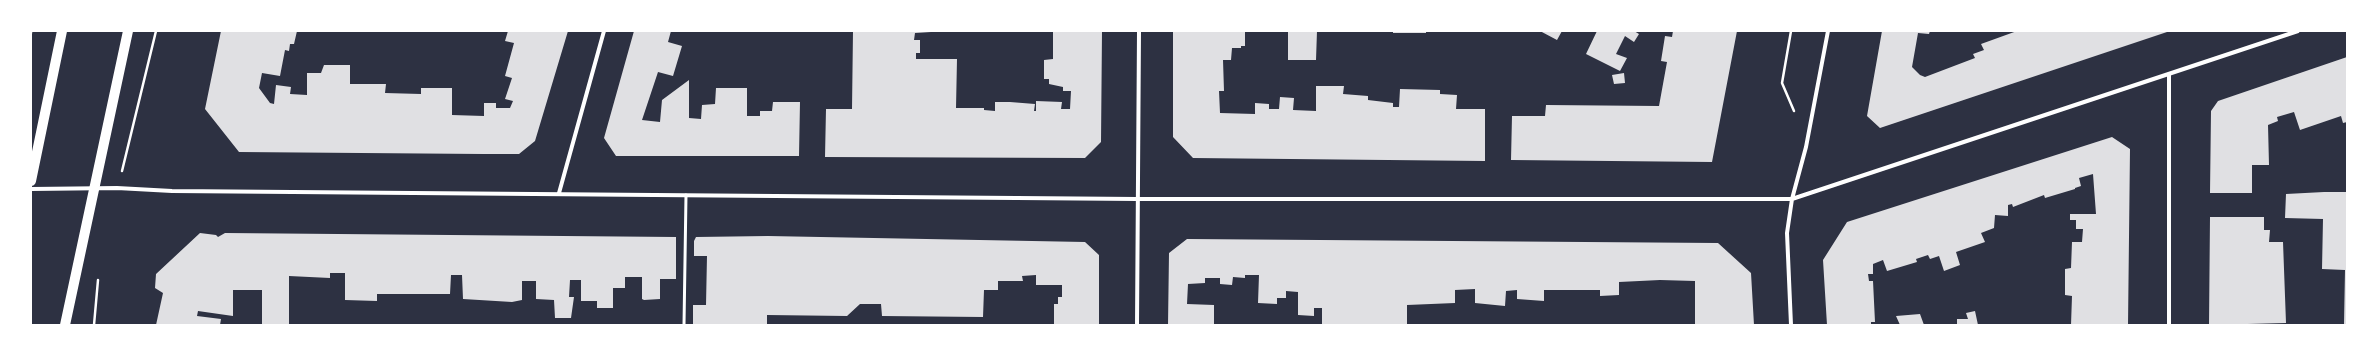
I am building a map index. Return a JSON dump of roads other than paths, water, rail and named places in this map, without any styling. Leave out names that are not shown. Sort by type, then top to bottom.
[{"type":"main road","points":[[31,181],[62,31]]},
{"type":"main road","points":[[64,325],[128,31]]},
{"type":"street","points":[[559,193],[604,31]]},
{"type":"street","points":[[1137,325],[1139,31]]},
{"type":"street","points":[[1791,325],[1787,233],[1792,199],[1806,148],[1828,31]]},
{"type":"street","points":[[31,189],[94,189],[172,192],[559,193],[1137,199],[1792,199],[2298,31]]},
{"type":"street","points":[[2169,74],[2169,325]]},
{"type":"lane","points":[[684,325],[686,195]]}]
